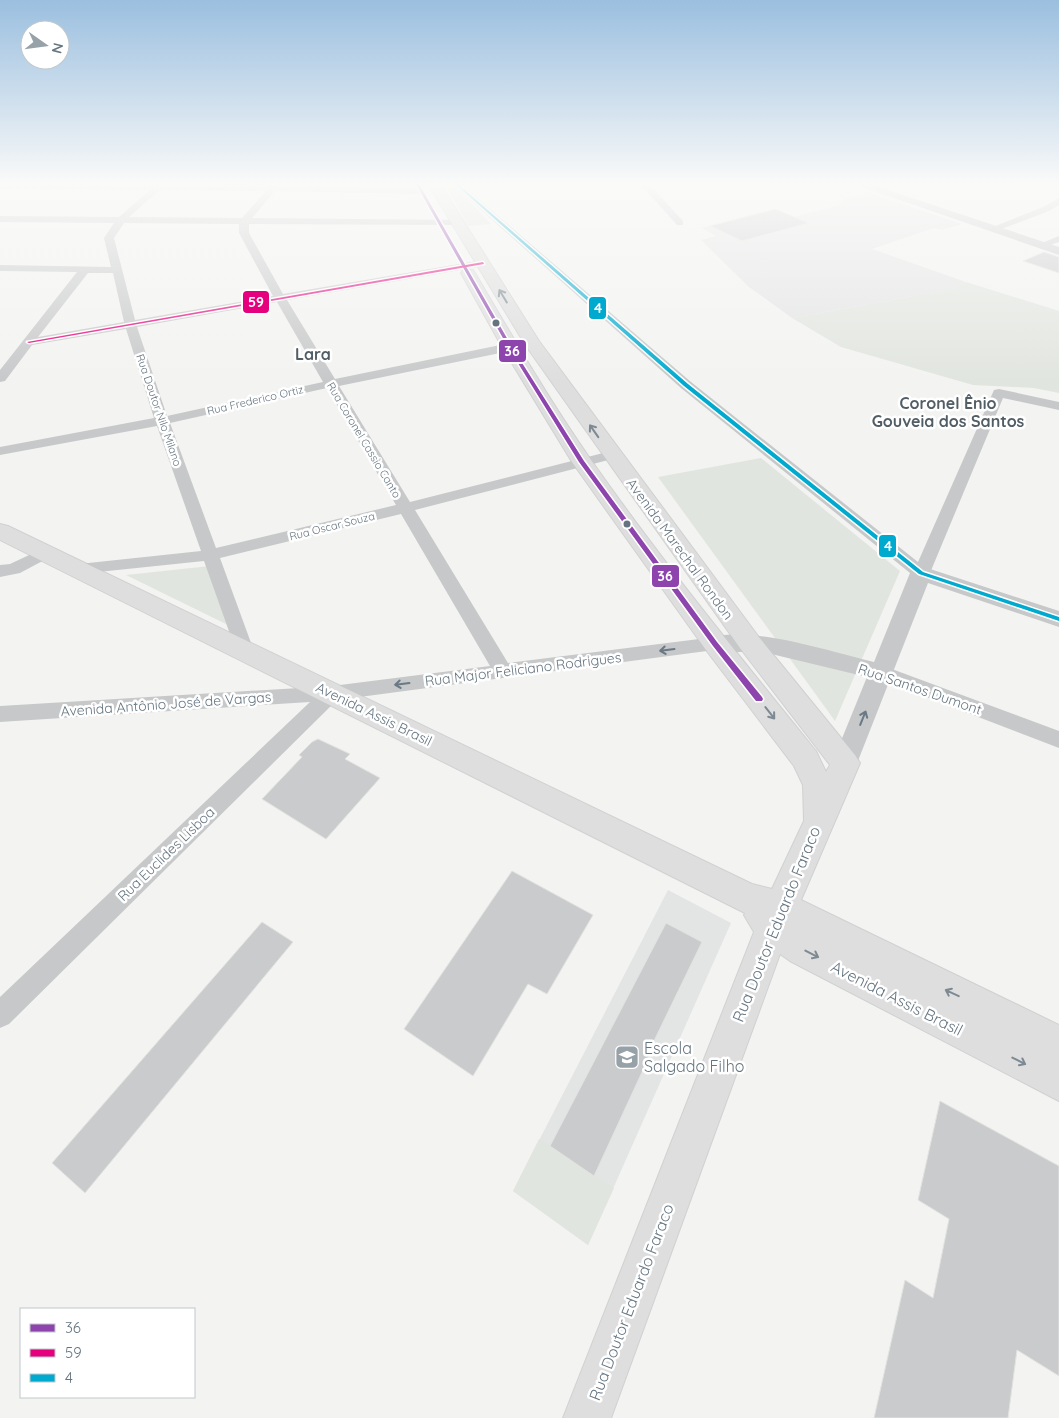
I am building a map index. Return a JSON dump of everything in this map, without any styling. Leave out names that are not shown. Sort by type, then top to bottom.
[{"type":"main road","name":"Avenida Marechal Rondon","points":[[465,250],[611,455],[749,642],[844,763]]},
{"type":"main road","name":"Avenida Marechal Rondon","points":[[473,264],[510,347],[582,462],[715,644],[806,759],[818,785],[818,822]]},
{"type":"main road","name":"Avenida Assis Brasil","points":[[0,531],[332,693],[766,911],[802,949],[993,1030],[1059,1045]]},
{"type":"main road","name":"Rua Doutor Eduardo Faraco","points":[[588,1418],[766,911],[818,822],[844,763]]},
{"type":"main road","name":"Avenida Assis Brasil","points":[[993,1030],[1059,1082]]},
{"type":"street","name":"Rua Doutor Nilo Milano","points":[[112,250],[131,325],[162,421],[245,651]]},
{"type":"street","name":"Rua Coronel Cassio Canto","points":[[253,250],[278,297],[503,671]]},
{"type":"street","points":[[532,250],[686,385],[921,573],[1059,619]]},
{"type":"street","points":[[29,342],[473,264]]},
{"type":"street","points":[[0,268],[118,270]]},
{"type":"street","points":[[0,378],[85,269]]},
{"type":"street","name":"Rua Frederico Ortiz","points":[[0,451],[162,421],[510,347]]},
{"type":"street","points":[[0,360],[14,361]]},
{"type":"street","points":[[921,573],[999,393],[1059,406]]},
{"type":"street","points":[[582,462],[611,455]]},
{"type":"street","name":"Rua Oscar Souza","points":[[79,570],[210,555],[405,508],[582,462]]},
{"type":"street","points":[[0,571],[14,570],[44,552]]},
{"type":"street","name":"Rua Doutor Eduardo Faraco","points":[[844,763],[921,573]]},
{"type":"street","name":"Avenida Marechal Rondon","points":[[715,644],[749,642]]},
{"type":"street","name":"Rua Santos Dumont","points":[[749,642],[778,646],[881,672],[1059,740]]},
{"type":"street","name":"Rua Major Feliciano Rodrigues","points":[[332,693],[715,644]]},
{"type":"street","name":"Avenida Antônio José de Vargas","points":[[0,714],[332,693]]},
{"type":"street","name":"Rua Euclides Lisboa","points":[[0,1015],[332,693]]},
{"type":"shaded area","points":[[711,250],[875,250],[966,282],[952,289],[792,318],[749,287]]},
{"type":"shaded area","points":[[966,282],[1059,311],[1059,393],[1034,388],[973,385],[841,347],[792,318],[952,289]]},
{"type":"shaded area","points":[[761,458],[900,571],[835,721],[658,477]]},
{"type":"shaded area","points":[[210,566],[230,626],[126,575]]},
{"type":"shaded area","name":"Escola Salgado Filho","points":[[668,890],[731,923],[588,1245],[513,1191]]},
{"type":"shaded area","points":[[539,1139],[614,1188],[588,1245],[513,1191]]},
{"type":"building","points":[[1044,252],[1059,257],[1059,273],[1023,261]]},
{"type":"building","points":[[318,739],[350,754],[345,759],[380,778],[326,839],[262,799],[302,757],[299,755],[312,742]]},
{"type":"building","points":[[512,871],[593,915],[547,994],[528,984],[473,1076],[404,1029]]},
{"type":"building","points":[[262,922],[293,942],[85,1193],[52,1163]]},
{"type":"building","points":[[666,923],[702,942],[653,1043],[655,1044],[594,1176],[550,1146]]},
{"type":"building","points":[[940,1101],[1059,1166],[1059,1376],[1017,1350],[1008,1418],[874,1418],[905,1280],[933,1298],[949,1219],[918,1200]]},
{"type":"transit line","name":"36","points":[[455,250],[510,347],[582,462],[715,644],[759,699]]},
{"type":"transit line","name":"4","points":[[532,250],[686,385],[921,573],[1059,619]]},
{"type":"transit line","name":"59","points":[[29,342],[483,263]]},
{"type":"place","name":"Escola Salgado Filho","points":[[627,1057]]},
{"type":"district","name":"Lara","points":[[313,354]]},
{"type":"district","name":"Coronel Ênio Gouveia dos Santos","points":[[948,412]]}]
